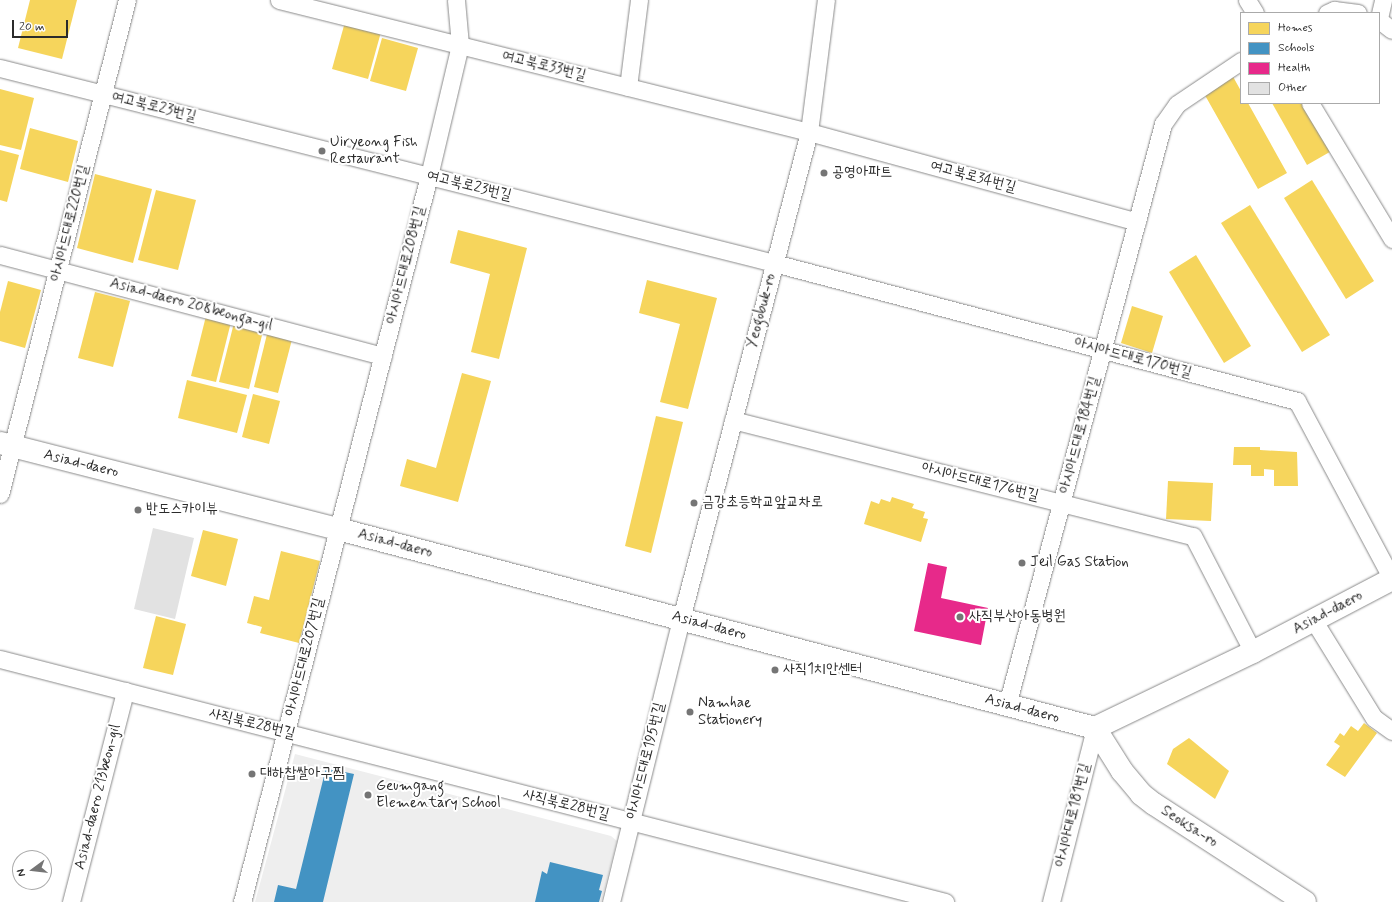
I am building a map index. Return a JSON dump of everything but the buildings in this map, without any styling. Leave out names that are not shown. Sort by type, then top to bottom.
[{"type":"main road","name":"Asiad-daero","points":[[6,444],[338,529],[1095,728],[1253,652],[1392,579]]},
{"type":"main road","name":"Seoksa-ro","points":[[1095,728],[1122,771],[1141,794],[1154,804],[1305,902]]},
{"type":"street","name":"아시아드대로220번길","points":[[0,494],[6,444],[58,270],[127,0]]},
{"type":"street","name":"여고북로33번길","points":[[279,0],[809,132]]},
{"type":"street","name":"아시아드대로208번길","points":[[338,529],[429,176],[460,45],[456,0]]},
{"type":"street","points":[[628,87],[639,0]]},
{"type":"street","name":"Yeogobuk-ro","points":[[681,619],[809,132],[826,0]]},
{"type":"street","points":[[1248,0],[1254,12]]},
{"type":"street","points":[[1380,14],[1383,0]]},
{"type":"street","points":[[1329,12],[1334,10],[1350,12]]},
{"type":"street","points":[[1380,20],[1392,30]]},
{"type":"street","name":"아시아드대로184번길","points":[[1007,705],[1163,124],[1177,104],[1240,62]]},
{"type":"street","name":"여고북로23번길","points":[[0,68],[774,263]]},
{"type":"street","points":[[1311,104],[1392,239]]},
{"type":"street","name":"여고북로34번길","points":[[809,132],[1137,222]]},
{"type":"street","name":"Asiad-daero 208beonga-gil","points":[[0,255],[383,356]]},
{"type":"street","name":"아시아드대로170번길","points":[[774,263],[1297,400],[1392,579]]},
{"type":"street","name":"아시아드대로176번길","points":[[733,420],[1193,536],[1253,652]]},
{"type":"street","name":"아시아드대로207번길","points":[[242,902],[338,529]]},
{"type":"street","name":"아시아드대로195번길","points":[[611,902],[681,619]]},
{"type":"street","points":[[1314,621],[1374,718],[1392,731]]},
{"type":"street","name":"사직북로28번길","points":[[0,659],[945,902]]},
{"type":"street","name":"Asiad-daero 213beon-gil","points":[[70,902],[125,691]]},
{"type":"street","name":"아시아대로181번길","points":[[1051,902],[1095,728]]},
{"type":"shaded area","name":"Geumgang Elementary School","points":[[295,754],[611,836],[617,841],[601,902],[255,902]]},
{"type":"place","name":"Uiryeong Fish Restaurant","points":[[322,151]]},
{"type":"place","name":"공영아파트","points":[[824,173]]},
{"type":"place","name":"금강초등학교앞교차로","points":[[694,503]]},
{"type":"place","name":"반도스카이뷰","points":[[138,510]]},
{"type":"place","name":"Jeil Gas Station","points":[[1022,563]]},
{"type":"place","name":"사직부산아동병원","points":[[960,617]]},
{"type":"place","name":"사직1치안센터","points":[[775,670]]},
{"type":"place","name":"Namhae Stationery","points":[[690,712]]},
{"type":"place","name":"대하찹쌀아구찜","points":[[252,774]]},
{"type":"place","name":"Geumgang Elementary School","points":[[368,795]]}]
